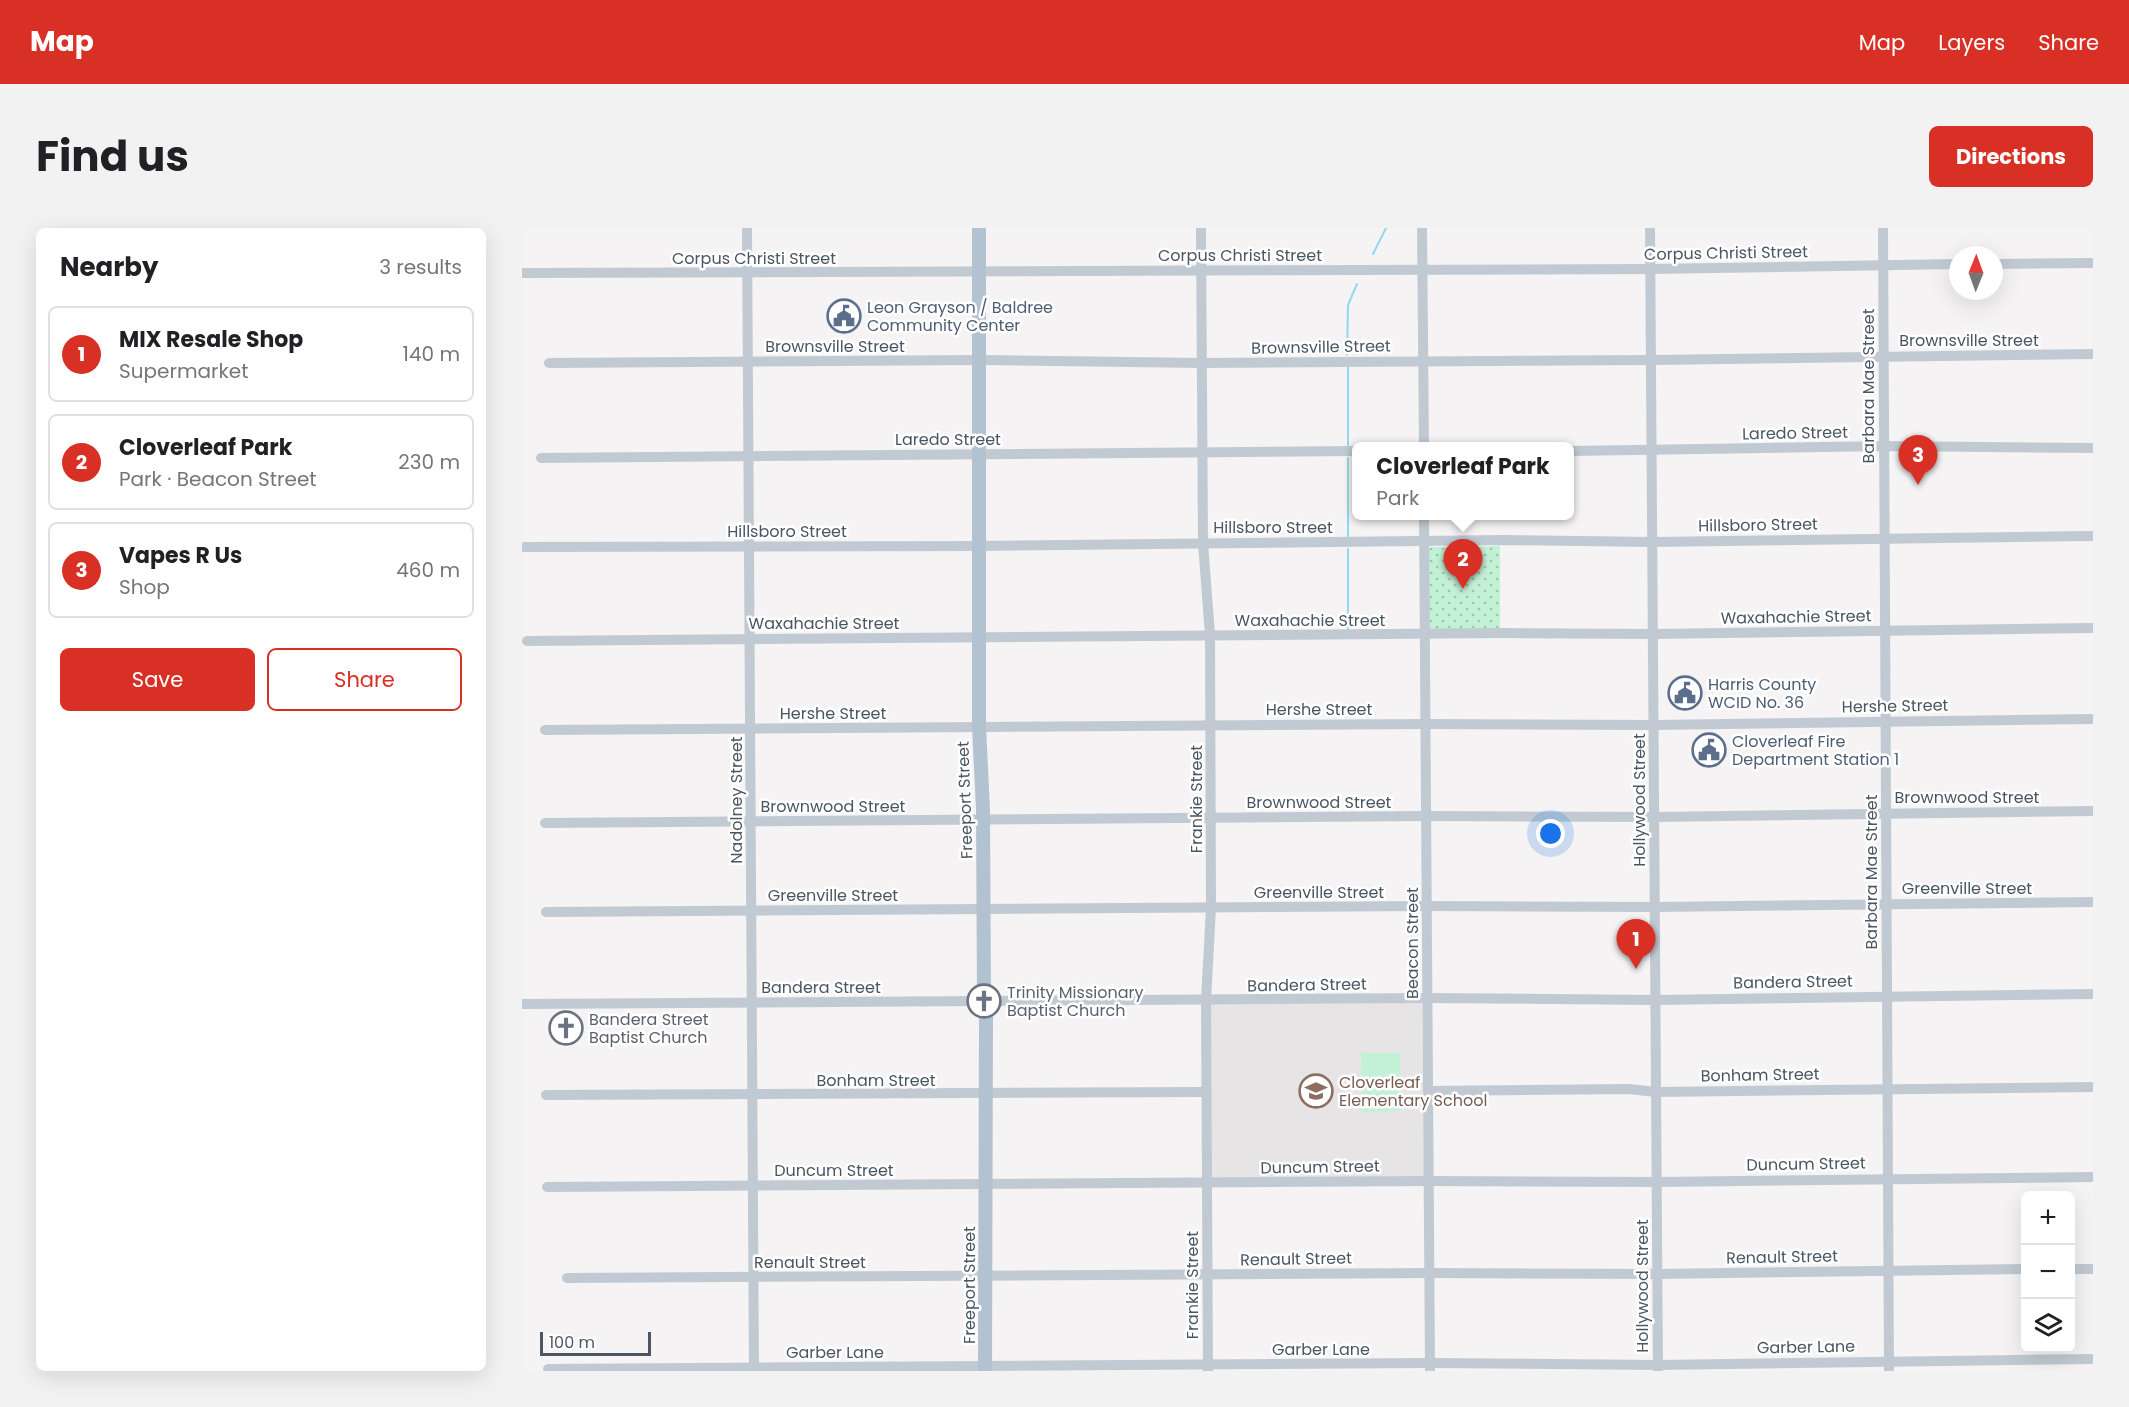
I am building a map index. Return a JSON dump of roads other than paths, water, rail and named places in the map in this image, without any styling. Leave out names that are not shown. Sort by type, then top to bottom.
[{"type":"main road","name":"Freeport Street","points":[[979,228],[979,727],[986,1017],[985,1369]]},
{"type":"street","name":"Nadolney Street","points":[[747,228],[754,1369]]},
{"type":"street","name":"Frankie Street","points":[[1201,228],[1203,543],[1210,635],[1211,908],[1206,1000],[1208,1368]]},
{"type":"street","points":[[1422,228],[1424,442]]},
{"type":"street","name":"Hollywood Street","points":[[1650,228],[1658,1368]]},
{"type":"street","name":"Barbara Mae Street","points":[[1883,228],[1889,1366]]},
{"type":"street","points":[[2003,264],[2093,263]]},
{"type":"street","name":"Corpus Christi Street","points":[[522,273],[1650,269],[1949,264]]},
{"type":"street","name":"Brownsville Street","points":[[549,363],[980,360],[1203,363],[2093,354]]},
{"type":"street","name":"Laredo Street","points":[[1574,451],[1884,446],[2093,448]]},
{"type":"street","name":"Laredo Street","points":[[541,458],[1352,451]]},
{"type":"street","name":"Beacon Street","points":[[1424,520],[1430,1367]]},
{"type":"street","name":"Hillsboro Street","points":[[524,547],[980,546],[1425,541],[1653,542],[2093,536]]},
{"type":"street","name":"Waxahachie Street","points":[[527,641],[1653,634],[2093,628]]},
{"type":"street","name":"Hershe Street","points":[[545,730],[1426,724],[1654,725],[1885,720],[2093,719]]},
{"type":"street","name":"Brownwood Street","points":[[545,823],[1426,816],[1654,817],[2093,811]]},
{"type":"street","name":"Greenville Street","points":[[546,912],[1427,906],[1655,908],[1886,903],[2093,902]]},
{"type":"street","name":"Bandera Street","points":[[522,1004],[1428,998],[1656,1000],[1887,995],[2093,994]]},
{"type":"street","name":"Bonham Street","points":[[1428,1091],[1629,1089],[1656,1092],[2093,1087]]},
{"type":"street","name":"Bonham Street","points":[[546,1095],[1206,1092]]},
{"type":"street","name":"Duncum Street","points":[[547,1187],[1429,1181],[1657,1182],[2093,1176]]},
{"type":"street","name":"Renault Street","points":[[567,1278],[1430,1273],[1657,1274],[2021,1269]]},
{"type":"street","points":[[2075,1269],[2093,1269]]},
{"type":"street","name":"Garber Lane","points":[[548,1369],[1658,1368],[1889,1366],[2093,1359]]},
{"type":"waterway","points":[[1373,254],[1386,228]]},
{"type":"waterway","points":[[1347,355],[1348,305],[1357,284]]},
{"type":"waterway","points":[[1348,367],[1348,445]]},
{"type":"waterway","points":[[1348,458],[1348,537]]},
{"type":"waterway","points":[[1348,549],[1348,630]]},
{"type":"place","name":"Leon Grayson / Baldree Community Center","points":[[844,316]]},
{"type":"place","name":"Vapes R Us","points":[[1918,485]]},
{"type":"place","name":"Cloverleaf Park","points":[[1463,589]]},
{"type":"place","name":"Harris County WCID No. 36","points":[[1685,693]]},
{"type":"place","name":"Cloverleaf Fire Department Station 1","points":[[1709,750]]},
{"type":"place","name":"MIX Resale Shop","points":[[1636,969]]},
{"type":"place","name":"Trinity Missionary Baptist Church","points":[[984,1001]]},
{"type":"place","name":"Bandera Street Baptist Church","points":[[566,1028]]},
{"type":"place","name":"Cloverleaf Elementary School","points":[[1316,1091]]}]
